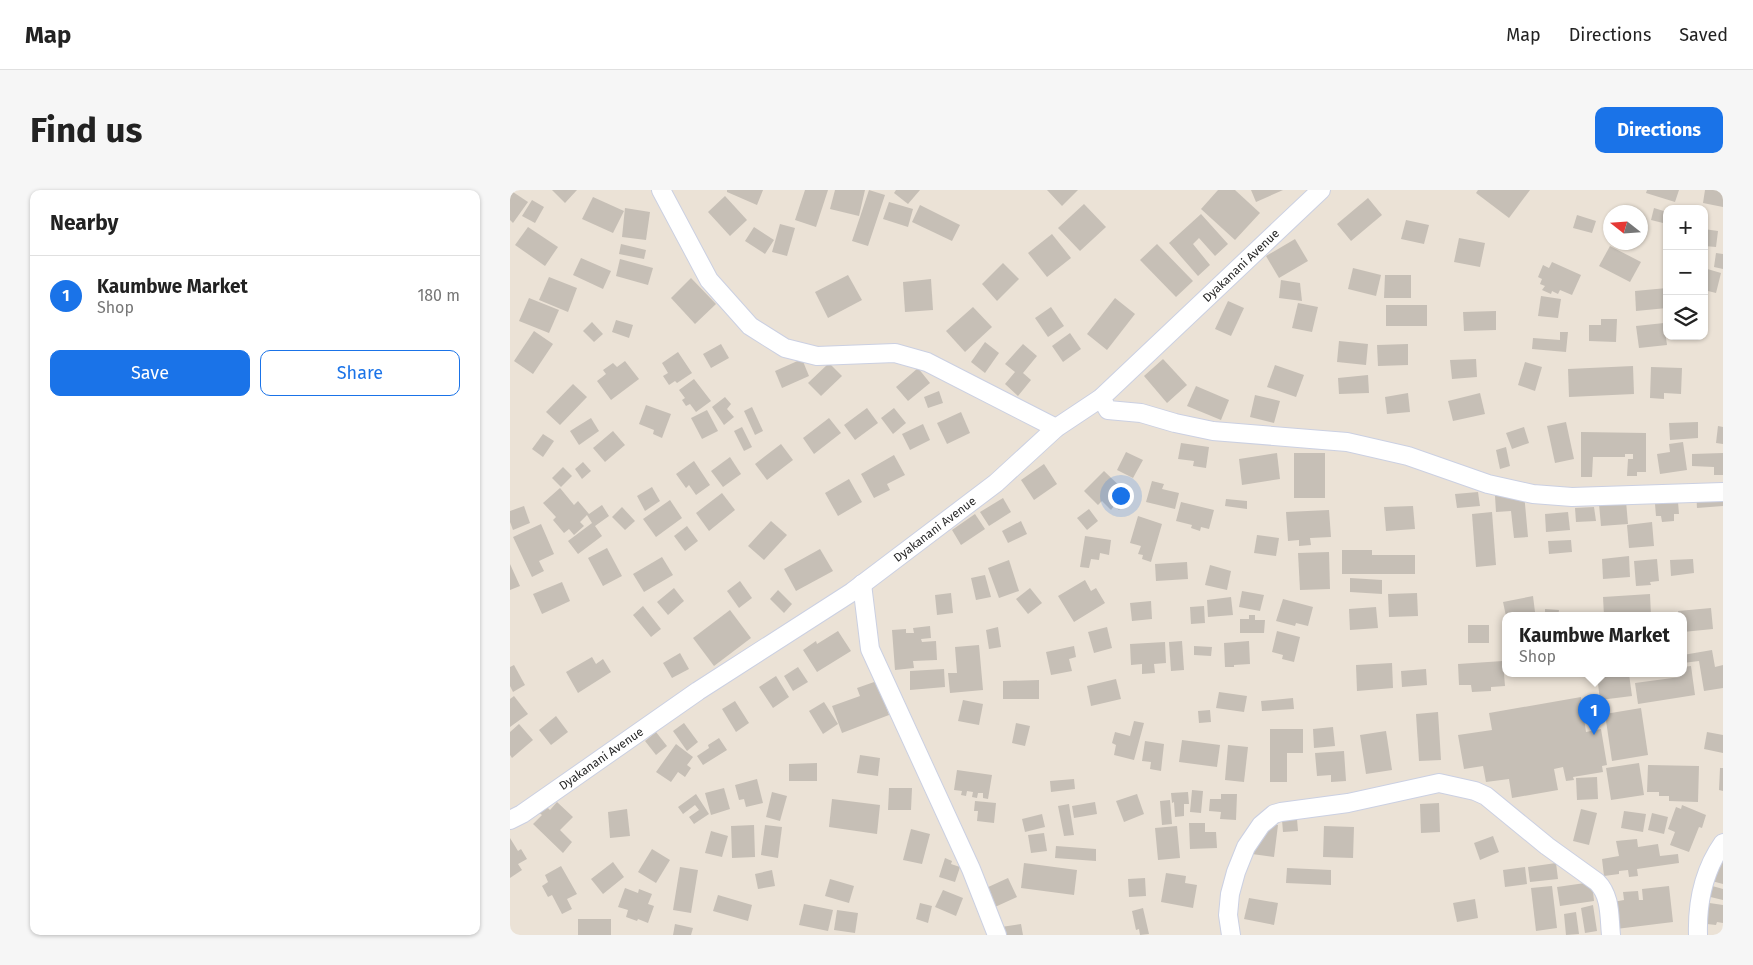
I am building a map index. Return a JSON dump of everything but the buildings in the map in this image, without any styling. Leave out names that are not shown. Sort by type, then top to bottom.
[{"type":"street","points":[[661,190],[710,280],[750,326],[786,348],[817,356],[895,353],[927,362],[1056,428]]},
{"type":"street","name":"Dyakanani Avenue","points":[[510,820],[522,814],[698,691],[862,584],[996,483],[1056,428],[1101,398],[1322,190]]},
{"type":"street","points":[[1101,398],[1108,410],[1141,413],[1213,431],[1347,442],[1408,456],[1488,484],[1532,494],[1572,497],[1723,492]]},
{"type":"street","points":[[862,584],[870,649],[963,852],[997,935]]},
{"type":"street","points":[[1231,935],[1228,915],[1230,894],[1236,872],[1246,847],[1268,818],[1281,812],[1348,803],[1439,783],[1475,791],[1486,796],[1547,846],[1597,882],[1604,889],[1607,896],[1610,935]]},
{"type":"street","points":[[1698,935],[1697,913],[1707,872],[1723,843]]},
{"type":"place","name":"Kaumbwe Market","points":[[1594,735]]}]
